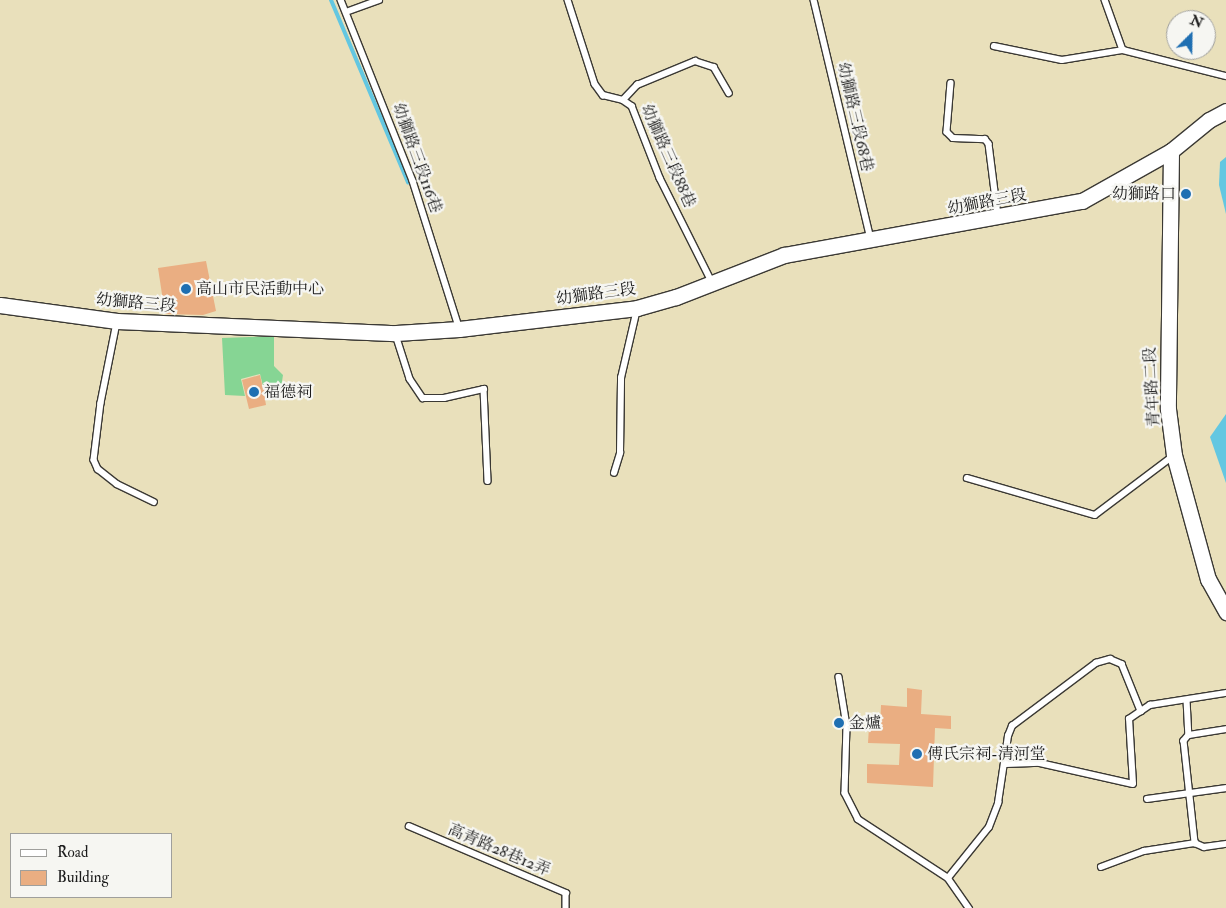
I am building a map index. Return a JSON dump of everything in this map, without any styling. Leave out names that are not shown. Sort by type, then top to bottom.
[{"type":"street","name":"幼獅路三段","points":[[0,305],[117,321],[396,333],[459,329],[637,308],[784,255],[999,218],[1082,201],[1171,150],[1209,120],[1226,111]]},
{"type":"street","name":"青年路二段","points":[[1171,150],[1166,365],[1174,455],[1208,579],[1226,612]]},
{"type":"lane","name":"幼獅路三段116巷","points":[[341,0],[413,181],[459,329]]},
{"type":"lane","points":[[346,12],[379,0]]},
{"type":"lane","name":"幼獅路三段88巷","points":[[568,0],[595,84],[603,95],[623,100],[632,106],[660,178],[712,282]]},
{"type":"lane","name":"幼獅路三段68巷","points":[[814,0],[871,241]]},
{"type":"lane","points":[[1106,0],[1124,50]]},
{"type":"lane","points":[[994,46],[1062,60],[1124,50],[1226,76]]},
{"type":"lane","points":[[623,100],[637,85],[695,61],[714,67],[729,93]]},
{"type":"lane","points":[[951,83],[947,132],[953,138],[985,139],[989,144],[999,218]]},
{"type":"lane","points":[[614,473],[620,453],[621,378],[637,308]]},
{"type":"lane","points":[[117,321],[101,403],[94,460],[98,469],[117,484],[154,502]]},
{"type":"lane","points":[[396,333],[410,379],[423,398],[444,398],[484,390],[488,481]]},
{"type":"lane","points":[[967,478],[1095,515],[1174,455]]},
{"type":"lane","points":[[948,878],[989,827],[1006,764],[1008,736],[1012,726],[1096,663],[1110,659],[1122,664],[1141,711]]},
{"type":"lane","points":[[839,676],[847,726],[845,793],[858,819],[948,878],[969,908]]},
{"type":"lane","points":[[1006,764],[1040,763],[1133,784],[1129,719],[1150,705],[1226,693]]},
{"type":"lane","points":[[1188,700],[1190,735]]},
{"type":"lane","points":[[1196,843],[1192,793],[1184,740],[1190,735],[1226,730]]},
{"type":"lane","points":[[1147,799],[1226,788]]},
{"type":"lane","name":"高青路28巷12弄","points":[[408,826],[566,893],[566,908]]},
{"type":"lane","points":[[1101,867],[1144,851],[1196,843],[1204,847],[1226,844]]},
{"type":"green space","points":[[274,336],[274,366],[283,375],[281,388],[263,386],[260,374],[241,379],[245,396],[225,395],[222,338]]},
{"type":"water","points":[[1226,157],[1226,214],[1219,185],[1220,162]]},
{"type":"water","points":[[1226,414],[1226,483],[1210,437]]},
{"type":"building","name":"高山市民活動中心","points":[[206,261],[216,311],[203,315],[165,314],[158,268]]},
{"type":"building","name":"福德祠","points":[[260,375],[263,389],[271,387],[275,396],[265,399],[266,405],[249,409],[242,380]]},
{"type":"building","name":"傅氏宗祠-清河堂","points":[[907,688],[922,690],[921,714],[951,716],[951,729],[935,728],[933,787],[867,783],[867,764],[899,765],[900,744],[868,743],[869,727],[880,727],[881,705],[907,707]]},
{"type":"waterway","points":[[331,0],[408,182]]},
{"type":"place","name":"幼獅路口","points":[[1186,194]]},
{"type":"place","name":"高山市民活動中心","points":[[186,289]]},
{"type":"place","name":"福德祠","points":[[254,392]]},
{"type":"place","name":"金爐","points":[[839,723]]},
{"type":"place","name":"傅氏宗祠-清河堂","points":[[917,754]]}]
